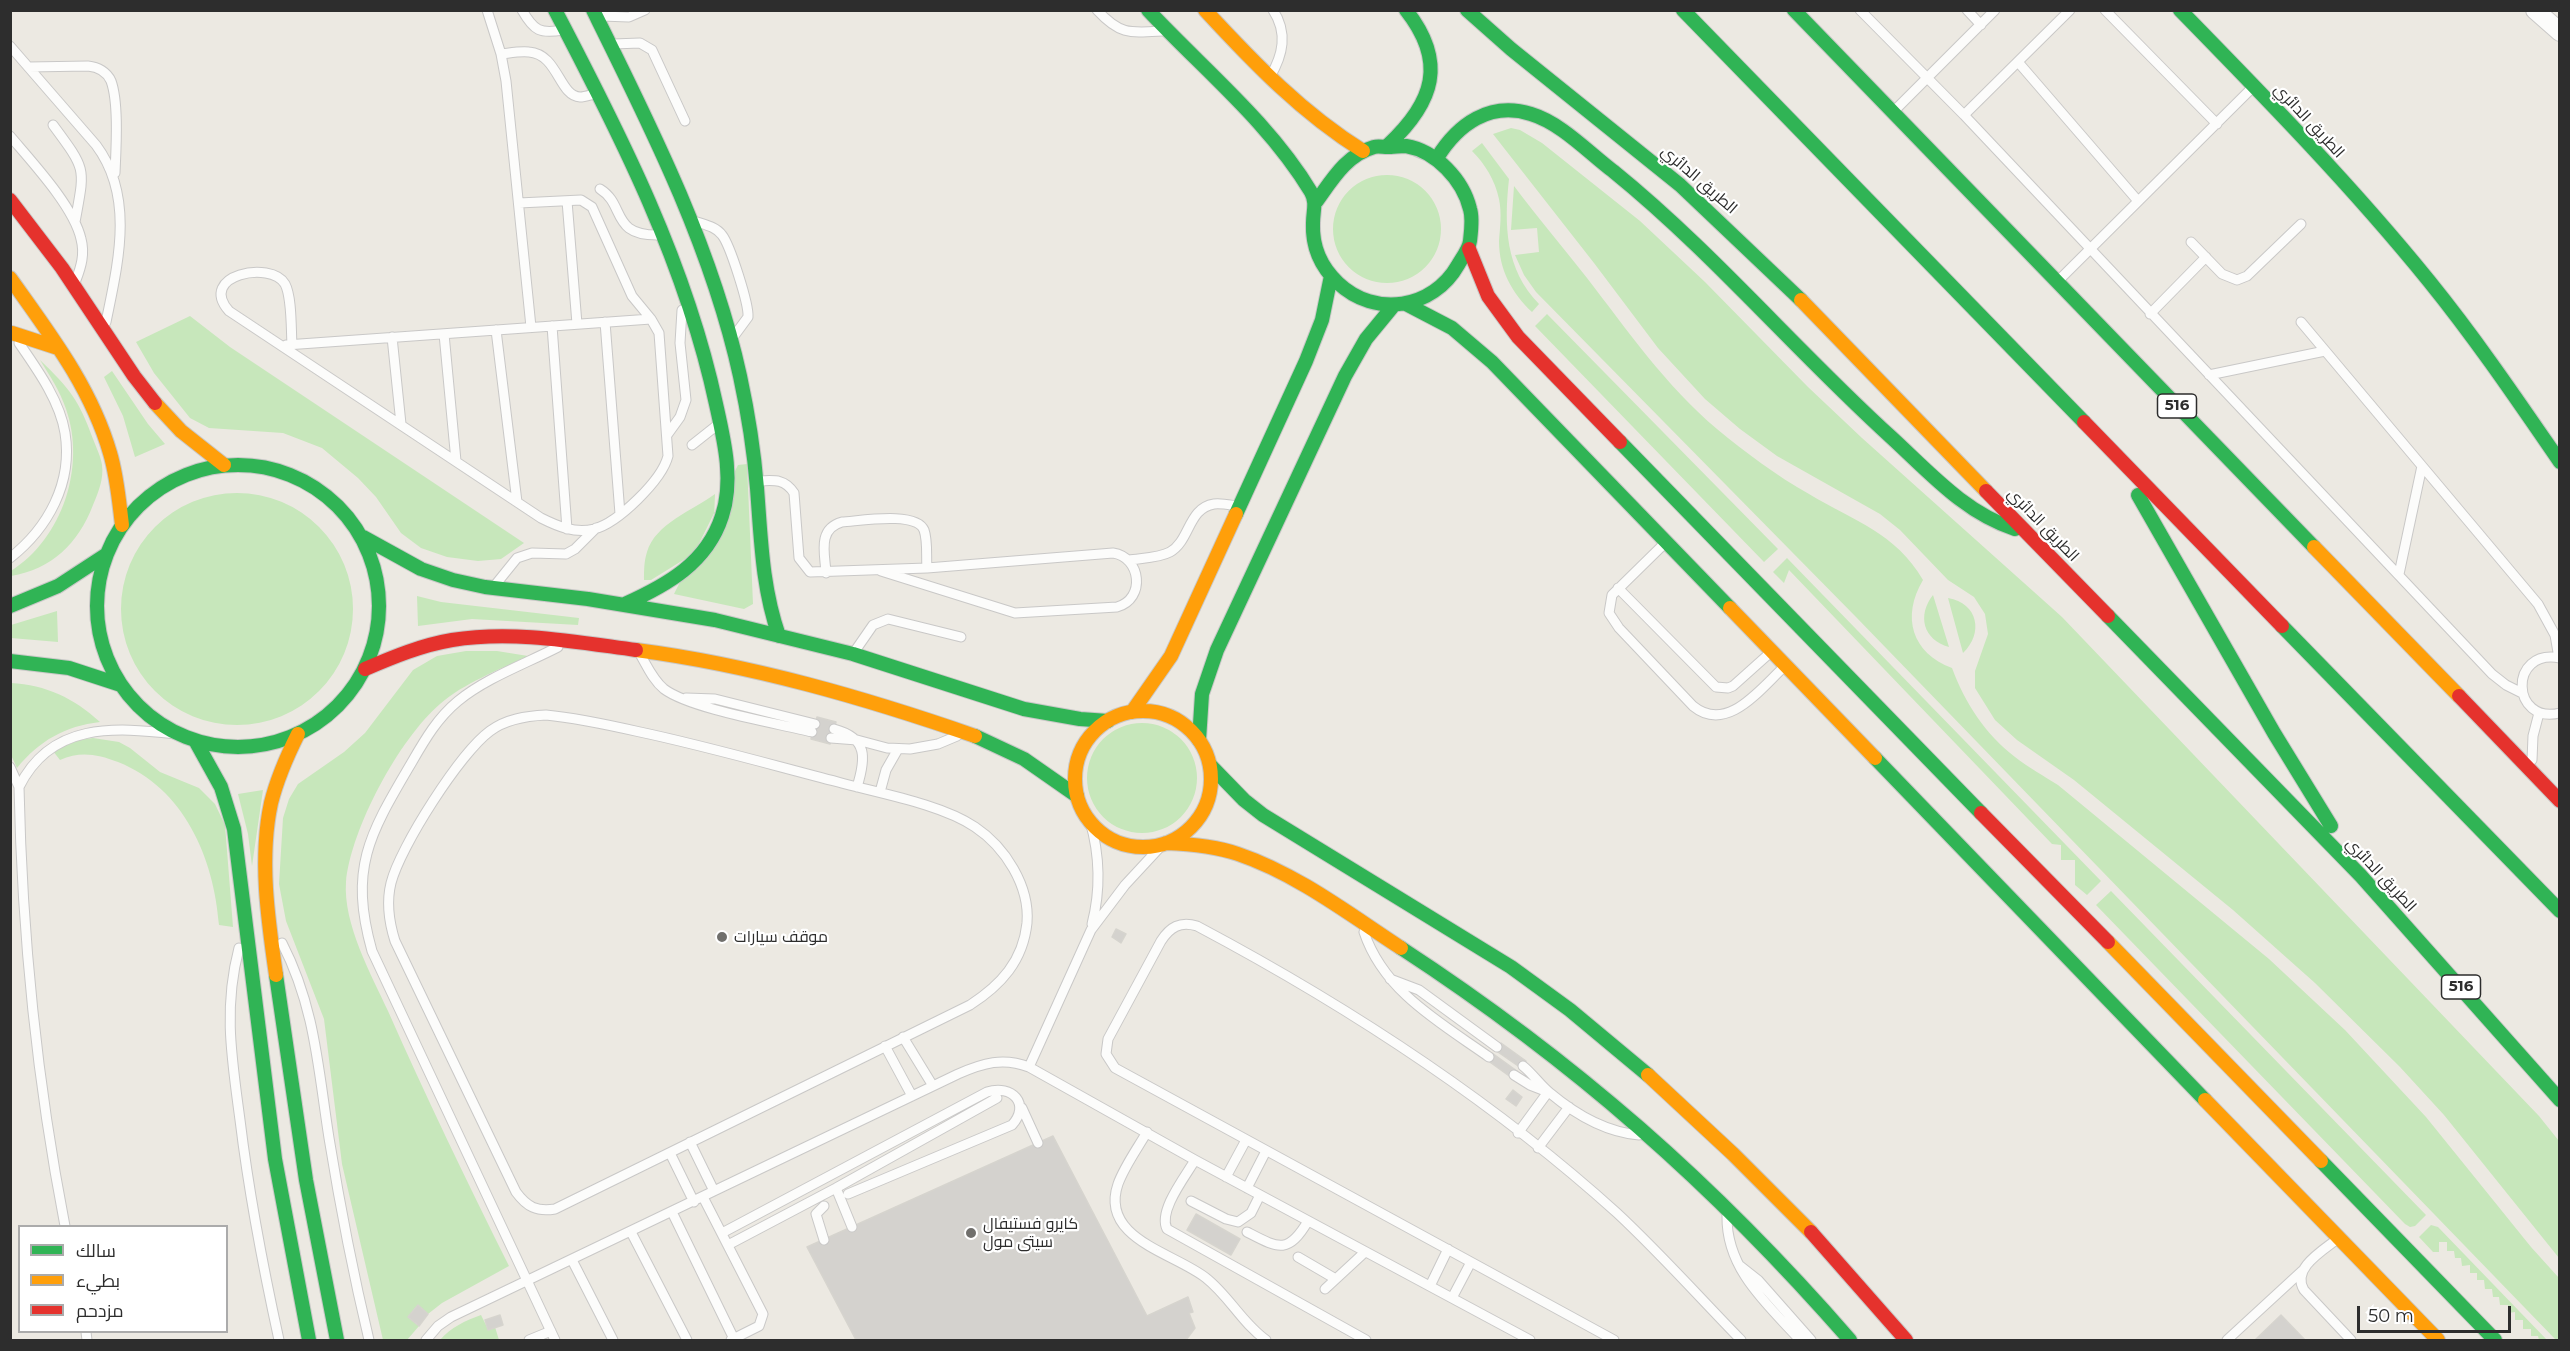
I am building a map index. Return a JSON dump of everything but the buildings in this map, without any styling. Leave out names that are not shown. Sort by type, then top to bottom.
[{"type":"main road","points":[[555,10],[598,94],[661,235],[683,293],[707,367],[727,464],[728,490],[723,516],[712,541],[696,562],[676,580],[625,604]]},
{"type":"main road","points":[[1148,10],[1276,143],[1298,171],[1316,202]]},
{"type":"main road","points":[[1205,10],[1269,79],[1308,115],[1363,151]]},
{"type":"main road","points":[[1388,145],[1414,121],[1423,106],[1431,73],[1426,40],[1406,10]]},
{"type":"main road","name":"الطريق الدائري","points":[[1467,10],[1511,49],[1629,142],[1727,227],[1772,270],[2361,876],[2559,1100]]},
{"type":"main road","name":"516","points":[[1683,10],[2559,911]]},
{"type":"main road","name":"516","points":[[1794,10],[2559,801]]},
{"type":"main road","name":"الطريق الدائري","points":[[2180,10],[2254,86],[2366,208],[2430,283],[2501,376],[2559,462]]},
{"type":"main road","points":[[594,12],[648,122],[690,220],[736,358],[756,481],[762,579],[779,636]]},
{"type":"main road","points":[[1437,158],[1457,130],[1486,113],[1512,110],[1537,115],[1548,121],[1617,175],[1686,236],[1869,419],[1974,511],[1986,520],[2032,537]]},
{"type":"main road","points":[[1388,145],[1422,150],[1437,158],[1452,172],[1467,198],[1472,228],[1469,249],[1459,268],[1445,285],[1427,297],[1400,304],[1376,303],[1359,298],[1344,288],[1330,276],[1316,249],[1313,233],[1316,202],[1326,181],[1342,163],[1363,151],[1388,145]]},
{"type":"main road","points":[[10,200],[74,286],[135,379],[164,416],[189,440],[224,465]]},
{"type":"main road","points":[[1469,249],[1488,296],[1518,337],[2495,1341]]},
{"type":"main road","points":[[1132,712],[1171,656],[1315,341],[1322,320],[1330,276]]},
{"type":"main road","points":[[10,278],[82,383],[104,428],[117,476],[123,525]]},
{"type":"main road","points":[[1400,304],[1452,328],[1472,344],[1772,651],[2434,1339]]},
{"type":"main road","points":[[1199,740],[1202,694],[1217,650],[1345,376],[1366,339],[1400,304]]},
{"type":"main road","points":[[11,332],[58,348]]},
{"type":"main road","name":"516","points":[[2118,459],[2216,633],[2361,876]]},
{"type":"main road","points":[[250,464],[284,471],[316,486],[342,509],[363,537],[378,580],[379,625],[365,669],[348,696],[333,711],[298,735],[265,745],[230,748],[196,742],[176,734],[140,710],[112,673],[101,642],[96,609],[100,576],[107,554],[123,525],[152,494],[182,476],[224,465],[250,464]]},
{"type":"main road","points":[[363,537],[421,569],[453,580],[493,588],[625,604],[715,620],[853,654],[1024,709],[1108,721]]},
{"type":"main road","points":[[10,606],[58,586],[107,554]]},
{"type":"main road","points":[[365,669],[422,646],[452,640],[502,637],[637,650],[723,664],[809,684],[893,708],[1003,747],[1029,761],[1077,796]]},
{"type":"main road","points":[[10,661],[69,668],[121,685]]},
{"type":"main road","points":[[1210,765],[1211,784],[1207,803],[1197,820],[1183,834],[1150,847],[1123,844],[1099,831],[1090,821],[1077,796],[1075,779],[1077,762],[1094,732],[1108,721],[1132,712],[1147,711],[1169,716],[1189,728],[1199,740],[1210,765],[1238,794],[1263,815],[1511,968],[1581,1020],[1649,1076],[1777,1197],[1838,1261],[1906,1341]]},
{"type":"main road","points":[[298,735],[275,788],[269,817],[267,846],[271,923],[300,1148],[315,1236],[338,1341]]},
{"type":"main road","points":[[196,742],[216,775],[234,820],[240,849],[246,923],[273,1149],[309,1341]]},
{"type":"main road","points":[[1165,843],[1217,848],[1241,855],[1338,906],[1496,1011],[1557,1057],[1650,1136],[1728,1207],[1850,1341]]},
{"type":"street","points":[[2535,10],[2559,32]]},
{"type":"lane","points":[[487,10],[501,54],[506,81],[531,327]]},
{"type":"lane","points":[[522,10],[530,24],[543,32],[565,30]]},
{"type":"lane","points":[[594,12],[616,18],[628,17],[645,10]]},
{"type":"lane","points":[[1097,10],[1109,23],[1125,31],[1167,31]]},
{"type":"lane","points":[[1269,79],[1277,66],[1283,41],[1282,28],[1273,10]]},
{"type":"lane","points":[[1860,10],[1964,115],[2492,674],[2506,685],[2522,693]]},
{"type":"lane","points":[[1967,10],[1981,25]]},
{"type":"lane","points":[[1892,112],[1995,10]]},
{"type":"lane","points":[[1964,115],[2070,10]]},
{"type":"lane","points":[[2105,10],[2217,124]]},
{"type":"lane","points":[[610,44],[640,43],[652,50],[685,121]]},
{"type":"lane","points":[[10,46],[96,145],[115,178]]},
{"type":"lane","points":[[501,54],[529,51],[537,54],[553,64],[571,93],[580,97],[598,94]]},
{"type":"lane","points":[[2018,62],[2138,201]]},
{"type":"lane","points":[[29,67],[95,67],[107,76],[112,89],[115,120],[115,178],[121,241],[104,330]]},
{"type":"lane","points":[[2057,282],[2254,86]]},
{"type":"lane","points":[[53,125],[78,158],[82,171],[75,222]]},
{"type":"lane","points":[[10,136],[75,222],[82,248],[80,268],[74,286]]},
{"type":"lane","points":[[600,189],[610,198],[619,218],[631,229],[648,235],[661,235]]},
{"type":"lane","points":[[493,588],[517,558],[532,553],[566,554],[575,549],[596,528],[620,514],[661,474],[668,456],[661,342],[651,318],[632,296],[592,207],[580,200],[519,203]]},
{"type":"lane","points":[[567,201],[577,324]]},
{"type":"lane","points":[[690,220],[712,227],[721,234],[746,301],[748,309],[746,323],[730,340]]},
{"type":"lane","points":[[2191,242],[2226,277],[2242,279],[2301,224]]},
{"type":"lane","points":[[2150,314],[2206,257]]},
{"type":"lane","points":[[292,345],[287,290],[284,283],[278,277],[266,273],[231,277],[221,293],[224,306],[541,518],[567,529],[596,528]]},
{"type":"lane","points":[[667,435],[680,417],[686,400],[680,343],[683,293]]},
{"type":"lane","points":[[281,345],[651,318]]},
{"type":"lane","points":[[605,322],[620,514]]},
{"type":"lane","points":[[2301,322],[2545,614],[2555,635],[2559,658],[2542,657],[2534,661],[2523,675],[2522,693],[2526,701],[2539,712],[2559,713]]},
{"type":"lane","points":[[552,326],[567,529]]},
{"type":"lane","points":[[496,330],[517,502]]},
{"type":"lane","points":[[10,558],[31,541],[53,509],[65,471],[67,451],[65,431],[48,389],[11,332]]},
{"type":"lane","points":[[444,333],[456,461]]},
{"type":"lane","points":[[392,337],[400,424]]},
{"type":"lane","points":[[2209,375],[2325,351]]},
{"type":"lane","points":[[692,445],[720,422]]},
{"type":"lane","points":[[2398,574],[2422,466]]},
{"type":"lane","points":[[756,481],[780,481],[790,487],[795,500],[798,553],[801,564],[810,572],[881,571],[1113,553],[1120,554],[1129,560],[1135,569],[1136,589],[1130,601],[1124,605],[1025,614],[999,609],[881,571]]},
{"type":"lane","points":[[1129,560],[1170,552],[1181,542],[1192,520],[1213,504],[1240,506]]},
{"type":"lane","points":[[826,573],[823,540],[826,532],[833,525],[842,522],[905,519],[917,521],[924,528],[927,568]]},
{"type":"lane","points":[[1666,542],[1618,588],[1609,604],[1613,621],[1701,712],[1721,716],[1731,713],[1785,666]]},
{"type":"lane","points":[[1618,588],[1716,687],[1733,686],[1772,651]]},
{"type":"lane","points":[[853,654],[873,625],[888,619],[961,637]]},
{"type":"lane","points":[[555,1341],[372,951],[363,908],[362,886],[367,852],[378,820],[434,726],[470,692],[569,642]]},
{"type":"lane","points":[[637,650],[657,682],[664,689],[684,699],[706,706],[814,728]]},
{"type":"lane","points":[[2533,774],[2532,743],[2539,712]]},
{"type":"lane","points":[[532,716],[562,716],[712,748],[880,792],[938,810],[974,826],[988,837],[1011,865],[1024,892],[1027,925],[1022,946],[1009,972],[1000,983],[970,1005],[555,1209],[544,1211],[532,1208],[523,1202],[516,1192],[394,941],[388,912],[395,869],[409,840],[474,744],[503,724],[532,716]]},
{"type":"lane","points":[[20,787],[28,771],[40,757],[50,748],[74,735],[122,730],[176,734]]},
{"type":"lane","points":[[833,733],[898,749],[924,748],[965,733]]},
{"type":"lane","points":[[857,740],[861,748],[863,763],[857,787]]},
{"type":"lane","points":[[880,792],[885,770],[898,749]]},
{"type":"lane","points":[[10,767],[20,787],[26,952],[65,1225]]},
{"type":"lane","points":[[1029,1067],[1091,930],[1099,892],[1099,872],[1095,838],[1090,821]]},
{"type":"lane","points":[[1091,930],[1125,885],[1165,843]]},
{"type":"lane","points":[[1361,922],[1372,952],[1390,979],[1412,1001],[1489,1057]]},
{"type":"lane","points":[[246,923],[233,970],[228,1027],[248,1185],[279,1341]]},
{"type":"lane","points":[[271,923],[300,981],[312,1021],[329,1139],[369,1341]]},
{"type":"lane","points":[[1614,1341],[1119,1071],[1108,1059],[1106,1049],[1110,1034],[1161,941],[1176,926],[1190,924],[1197,926],[1327,1000],[1426,1065],[1518,1132],[1640,1235],[1741,1341]]},
{"type":"lane","points":[[1390,979],[1419,990],[1497,1047]]},
{"type":"lane","points":[[903,1037],[933,1086]]},
{"type":"lane","points":[[885,1046],[912,1096]]},
{"type":"lane","points":[[426,1341],[438,1326],[451,1317],[933,1086],[984,1063],[1004,1061],[1029,1067],[1523,1339]]},
{"type":"lane","points":[[1523,1066],[1548,1092],[1590,1120],[1614,1130],[1650,1136]]},
{"type":"lane","points":[[1514,1076],[1548,1092]]},
{"type":"lane","points":[[722,1233],[987,1092],[1003,1089],[1018,1100],[1019,1114],[1012,1125],[848,1194]]},
{"type":"lane","points":[[1518,1132],[1548,1092]]},
{"type":"lane","points":[[728,1245],[997,1098]]},
{"type":"lane","points":[[1538,1148],[1569,1107]]},
{"type":"lane","points":[[1022,1108],[1038,1143]]},
{"type":"lane","points":[[1147,1132],[1118,1183],[1115,1208],[1119,1220],[1136,1238],[1194,1269],[1212,1283],[1243,1320],[1266,1341]]},
{"type":"lane","points":[[1226,1177],[1246,1140]]},
{"type":"lane","points":[[690,1142],[714,1191]]},
{"type":"lane","points":[[1247,1188],[1266,1151]]},
{"type":"lane","points":[[670,1153],[693,1202]]},
{"type":"lane","points":[[1195,1160],[1166,1211],[1164,1223],[1167,1229],[1366,1341]]},
{"type":"lane","points":[[836,1188],[852,1227]]},
{"type":"lane","points":[[1191,1201],[1226,1220],[1238,1222],[1251,1213],[1260,1195]]},
{"type":"lane","points":[[672,1212],[732,1340],[759,1326],[764,1314],[703,1197]]},
{"type":"lane","points":[[824,1206],[816,1214],[824,1240]]},
{"type":"lane","points":[[1728,1207],[1729,1236],[1737,1263],[1747,1281],[1800,1341]]},
{"type":"lane","points":[[1247,1232],[1274,1245],[1287,1245],[1299,1237],[1308,1221]]},
{"type":"lane","points":[[631,1232],[687,1341]]},
{"type":"lane","points":[[2227,1341],[2338,1238]]},
{"type":"lane","points":[[1430,1286],[1448,1250]]},
{"type":"lane","points":[[1324,1289],[1365,1252]]},
{"type":"lane","points":[[1298,1257],[1334,1278]]},
{"type":"lane","points":[[573,1260],[613,1341]]},
{"type":"lane","points":[[1452,1298],[1471,1262]]},
{"type":"lane","points":[[1737,1263],[1758,1280],[1811,1341]]},
{"type":"lane","points":[[2303,1270],[2300,1280],[2304,1290],[2351,1341]]},
{"type":"lane","points":[[529,1341],[551,1331]]},
{"type":"green space","points":[[1511,128],[1520,130],[1542,143],[1640,221],[1705,282],[1808,387],[1862,438],[2062,617],[2539,1116],[2559,1141],[2559,1258],[2444,1115],[2400,1067],[2315,983],[2233,910],[2074,780],[2017,740],[1995,720],[1975,688],[1975,671],[1988,634],[1985,614],[1974,597],[1948,580],[1900,530],[1880,514],[1777,456],[1705,399],[1658,348],[1493,134]]},
{"type":"green space","points":[[1482,143],[1509,179],[1507,230],[1509,246],[1519,276],[1539,304],[1532,312],[1513,289],[1501,262],[1499,199],[1489,173],[1472,151]]},
{"type":"green space","points":[[1387,175],[1408,179],[1425,191],[1437,208],[1441,229],[1437,250],[1425,267],[1408,279],[1387,283],[1366,279],[1349,267],[1337,250],[1333,229],[1337,208],[1349,191],[1366,179]]},
{"type":"green space","points":[[1514,186],[1648,357],[1698,412],[1773,472],[1873,529],[1887,539],[1912,564],[1923,580],[1916,594],[1912,620],[1919,643],[1938,661],[1952,668],[1977,717],[1994,738],[2020,761],[2058,785],[2269,959],[2345,1030],[2426,1117],[2531,1247],[2559,1278],[2559,1340],[2556,1340],[1856,617],[1536,292],[1524,275],[1515,255],[1539,252],[1537,228],[1511,230]]},
{"type":"green space","points":[[1547,314],[1778,549],[1764,562],[1535,326]]},
{"type":"green space","points":[[190,316],[230,347],[524,543],[501,559],[478,561],[447,557],[421,548],[401,533],[376,497],[358,478],[322,448],[283,433],[209,428],[190,418],[154,373],[136,342]]},
{"type":"green space","points":[[40,360],[66,387],[78,405],[100,455],[102,475],[99,491],[87,519],[71,543],[51,561],[26,573],[11,576],[11,571],[29,557],[57,520],[66,499],[71,477],[72,431],[58,390]]},
{"type":"green space","points":[[112,371],[148,424],[165,444],[135,457],[123,416],[104,377]]},
{"type":"green space","points":[[747,464],[753,604],[744,609],[674,594],[738,465]]},
{"type":"green space","points":[[226,493],[248,493],[271,498],[302,512],[327,535],[334,544],[348,575],[353,609],[351,632],[339,664],[327,683],[311,699],[302,706],[271,720],[248,725],[226,725],[203,720],[172,706],[147,683],[140,674],[126,643],[121,620],[121,598],[126,575],[140,544],[163,519],[172,512],[203,498]]},
{"type":"green space","points":[[715,494],[714,520],[693,554],[651,580],[644,580],[647,552],[658,533],[676,518]]},
{"type":"green space","points":[[1787,558],[2101,881],[2087,895],[2075,885],[2075,860],[2061,860],[2061,845],[2052,844],[1789,570],[1784,583],[1773,572]]},
{"type":"green space","points":[[1933,595],[1949,647],[1933,639],[1925,626],[1925,611]]},
{"type":"green space","points":[[417,596],[441,602],[579,618],[578,625],[472,619],[418,626]]},
{"type":"green space","points":[[1948,598],[1966,606],[1975,620],[1974,637],[1963,653]]},
{"type":"green space","points":[[57,611],[58,642],[11,638],[11,625]]},
{"type":"green space","points":[[466,651],[497,651],[528,656],[482,677],[449,696],[424,720],[409,739],[380,786],[357,837],[346,882],[346,898],[353,932],[366,965],[509,1266],[442,1303],[428,1314],[417,1306],[408,1317],[419,1326],[407,1340],[383,1340],[342,1164],[324,1019],[286,921],[279,884],[283,818],[289,799],[298,784],[344,752],[365,733],[413,670],[437,656]]},
{"type":"green space","points":[[11,683],[24,684],[59,694],[80,706],[100,722],[75,727],[54,736],[34,750],[17,768],[11,755]]},
{"type":"green space","points":[[1142,723],[1163,727],[1181,739],[1193,757],[1197,778],[1193,799],[1181,817],[1163,829],[1142,833],[1121,829],[1103,817],[1091,799],[1087,778],[1091,757],[1103,739],[1121,727]]},
{"type":"green space","points":[[93,738],[119,742],[160,772],[199,788],[215,804],[225,825],[233,927],[219,925],[216,900],[202,851],[178,807],[161,789],[141,774],[110,759],[96,755],[75,755],[60,760],[53,751],[79,740]]},
{"type":"green space","points":[[263,790],[252,866],[248,834],[238,794]]},
{"type":"green space","points":[[2111,891],[2426,1215],[2415,1226],[2410,1227],[2405,1224],[2096,905]]},
{"type":"green space","points":[[2431,1225],[2438,1227],[2547,1340],[2539,1340],[2538,1336],[2531,1336],[2531,1329],[2523,1329],[2523,1320],[2515,1320],[2515,1312],[2508,1313],[2508,1305],[2500,1305],[2499,1297],[2493,1297],[2492,1289],[2485,1289],[2484,1280],[2477,1280],[2477,1273],[2470,1273],[2470,1265],[2462,1266],[2461,1258],[2455,1258],[2454,1251],[2447,1251],[2447,1242],[2439,1242],[2439,1252],[2433,1252],[2419,1237]]},
{"type":"green space","points":[[481,1315],[488,1329],[495,1327],[499,1340],[440,1340],[449,1331]]},
{"type":"traffic: fast","points":[[555,10],[627,153],[669,251],[703,352],[725,446],[726,502],[715,532],[706,547],[696,559],[670,580],[625,604]]},
{"type":"traffic: fast","points":[[593,10],[678,189],[728,328],[748,418],[756,474],[766,581],[779,636]]},
{"type":"traffic: fast","points":[[1148,10],[1276,142],[1313,196],[1314,240],[1322,263],[1332,277],[1353,294],[1369,301],[1386,304],[1402,304],[1419,299],[1434,291],[1447,280],[1469,244],[1471,213],[1461,188],[1447,168],[1438,160],[1417,149],[1406,146],[1374,147],[1364,151],[1340,169],[1316,202]]},
{"type":"traffic: fast","points":[[1388,145],[1416,113],[1425,97],[1430,81],[1427,47],[1419,29],[1406,10]]},
{"type":"traffic: fast","points":[[1467,10],[1511,49],[1680,185],[1801,300]]},
{"type":"traffic: fast","points":[[1683,10],[2084,422]]},
{"type":"traffic: fast","points":[[1794,10],[2314,547]]},
{"type":"traffic: fast","points":[[2180,10],[2308,143],[2400,246],[2463,325],[2560,462]]},
{"type":"traffic: fast","points":[[1437,158],[1445,146],[1465,126],[1489,113],[1516,111],[1531,114],[1553,124],[1650,202],[1934,478],[1980,513],[2015,529]]},
{"type":"traffic: fast","points":[[1236,514],[1306,361],[1322,320],[1331,276]]},
{"type":"traffic: fast","points":[[1406,304],[1452,328],[1492,362],[1730,608]]},
{"type":"traffic: fast","points":[[1199,740],[1202,694],[1217,650],[1345,376],[1366,339],[1394,305]]},
{"type":"traffic: fast","points":[[1620,442],[1981,813]]},
{"type":"traffic: fast","points":[[252,465],[266,467],[305,481],[338,506],[356,527],[369,552],[377,578],[379,606],[377,634],[369,660],[356,685],[338,706],[317,724],[292,737],[266,745],[224,747],[210,745],[171,731],[148,715],[129,696],[113,673],[99,634],[97,592],[99,578],[113,539],[129,516],[148,497],[171,481],[210,467],[252,465]]},
{"type":"traffic: fast","points":[[2138,495],[2274,733],[2331,826]]},
{"type":"traffic: fast","points":[[363,537],[421,569],[453,580],[485,587],[588,599],[715,620],[853,654],[1024,709],[1080,719],[1108,721]]},
{"type":"traffic: fast","points":[[10,606],[58,586],[107,554]]},
{"type":"traffic: fast","points":[[2108,616],[2361,876],[2560,1100]]},
{"type":"traffic: fast","points":[[2282,626],[2560,911]]},
{"type":"traffic: fast","points":[[10,661],[69,668],[121,685]]},
{"type":"traffic: fast","points":[[975,736],[1024,759],[1077,796]]},
{"type":"traffic: fast","points":[[196,742],[221,787],[234,829],[275,1159],[309,1340]]},
{"type":"traffic: fast","points":[[1875,758],[2205,1100]]},
{"type":"traffic: fast","points":[[1210,765],[1244,800],[1263,815],[1511,967],[1570,1010],[1648,1075]]},
{"type":"traffic: fast","points":[[1401,948],[1525,1035],[1639,1128],[1747,1229],[1850,1340]]},
{"type":"traffic: fast","points":[[276,975],[306,1180],[337,1340]]},
{"type":"traffic: fast","points":[[2321,1161],[2495,1340]]},
{"type":"traffic: slow","points":[[1205,10],[1260,68],[1299,104],[1363,151]]},
{"type":"traffic: slow","points":[[10,278],[68,361],[92,406],[112,462],[122,525]]},
{"type":"traffic: slow","points":[[1801,300],[1986,491]]},
{"type":"traffic: slow","points":[[12,333],[58,348]]},
{"type":"traffic: slow","points":[[155,403],[181,431],[224,465]]},
{"type":"traffic: slow","points":[[1132,712],[1171,656],[1236,514]]},
{"type":"traffic: slow","points":[[2314,547],[2459,696]]},
{"type":"traffic: slow","points":[[1730,608],[1875,758]]},
{"type":"traffic: slow","points":[[636,650],[722,664],[808,684],[975,736]]},
{"type":"traffic: slow","points":[[1143,711],[1169,716],[1191,731],[1206,753],[1211,779],[1206,805],[1191,827],[1169,842],[1143,847],[1117,842],[1095,827],[1080,805],[1075,779],[1080,753],[1095,731],[1117,716],[1143,711]]},
{"type":"traffic: slow","points":[[276,975],[266,889],[267,824],[276,785],[298,734]]},
{"type":"traffic: slow","points":[[1166,843],[1221,849],[1260,862],[1322,896],[1401,948]]},
{"type":"traffic: slow","points":[[2108,942],[2321,1161]]},
{"type":"traffic: slow","points":[[1648,1075],[1733,1154],[1811,1232]]},
{"type":"traffic: slow","points":[[2205,1100],[2438,1340]]},
{"type":"traffic: jam","points":[[10,200],[62,268],[134,376],[155,403]]},
{"type":"traffic: jam","points":[[1469,249],[1488,296],[1518,337],[1620,442]]},
{"type":"traffic: jam","points":[[2084,422],[2282,626]]},
{"type":"traffic: jam","points":[[1986,491],[2108,616]]},
{"type":"traffic: jam","points":[[365,669],[430,645],[475,637],[544,638],[636,650]]},
{"type":"traffic: jam","points":[[2459,696],[2560,801]]},
{"type":"traffic: jam","points":[[1981,813],[2108,942]]},
{"type":"traffic: jam","points":[[1811,1232],[1906,1340]]},
{"type":"place","name":"موقف سيارات","points":[[722,937]]},
{"type":"place","name":"كايرو فستيفال سيتى مول","points":[[971,1233]]}]
